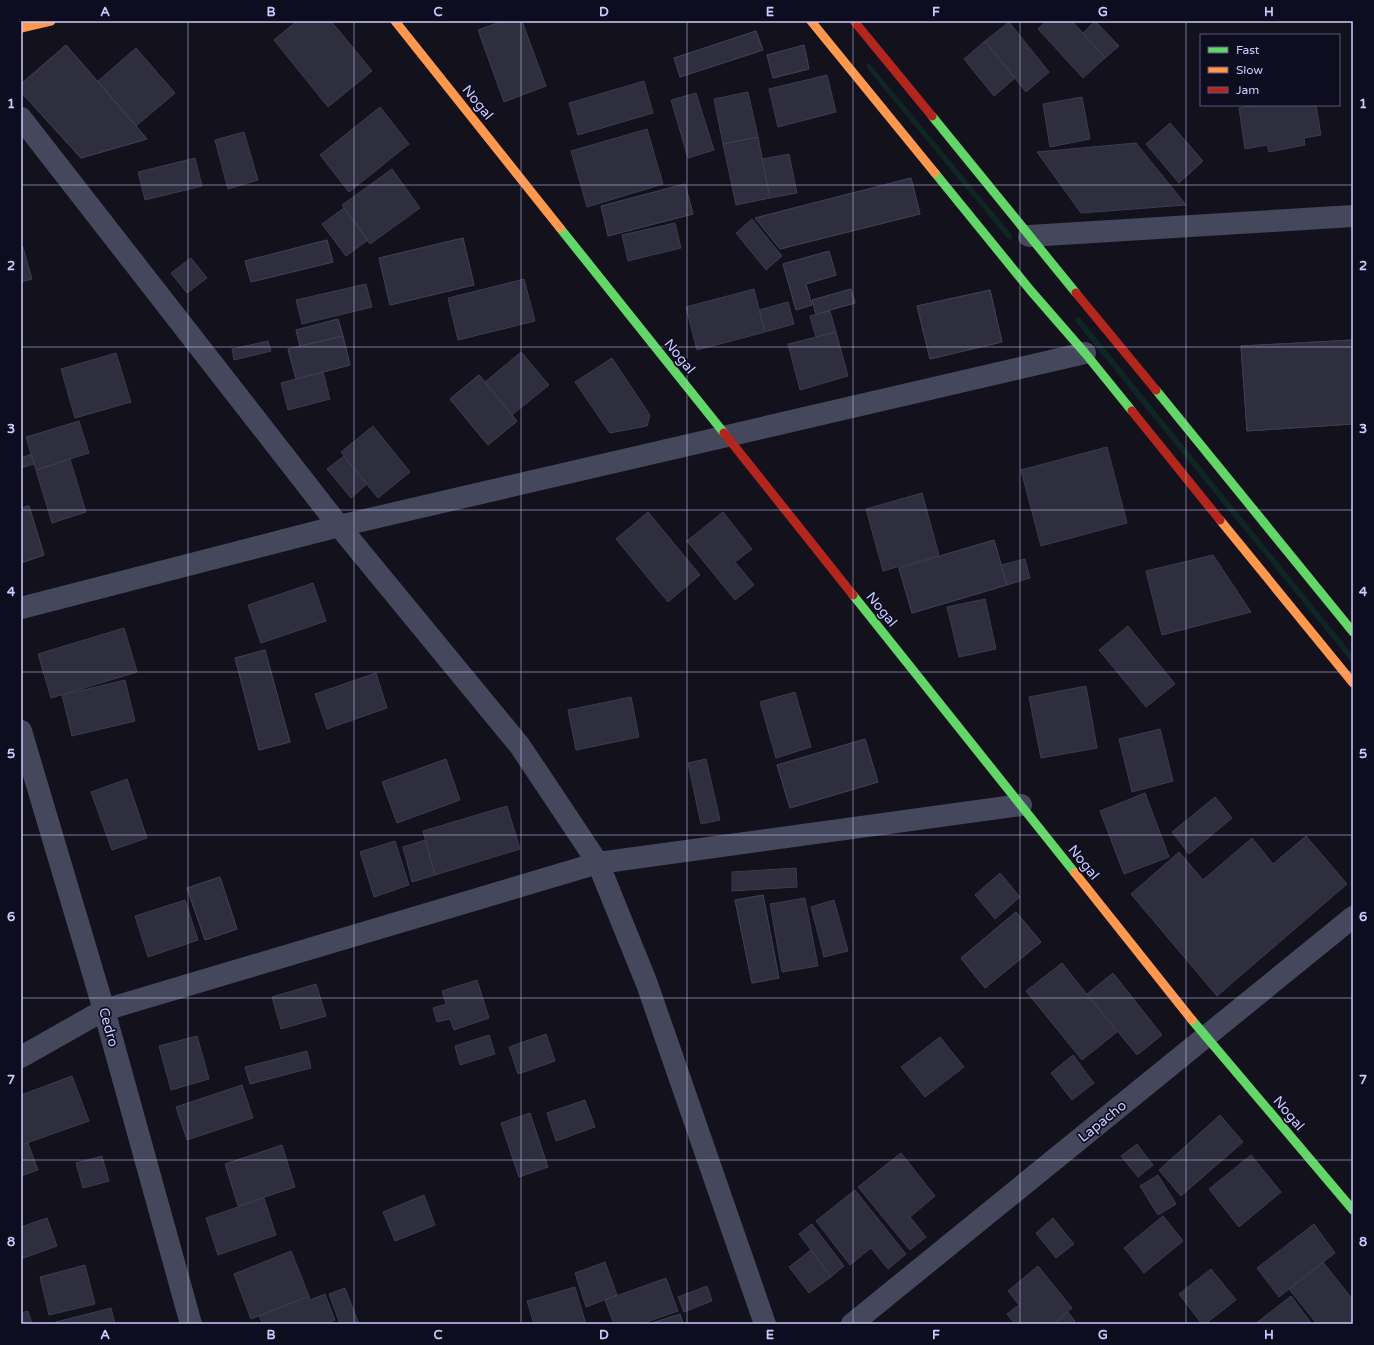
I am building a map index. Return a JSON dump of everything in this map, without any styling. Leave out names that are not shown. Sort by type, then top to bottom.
[{"type":"main road","points":[[21,28],[51,21]]},
{"type":"main road","name":"Nogal","points":[[395,21],[1206,1037],[1353,1210]]},
{"type":"main road","points":[[854,21],[1029,236],[1055,272],[1353,632]]},
{"type":"main road","points":[[814,22],[1034,289],[1353,683]]},
{"type":"street","points":[[21,118],[339,526],[520,746],[598,863],[647,984],[765,1324]]},
{"type":"street","points":[[1029,236],[1353,216]]},
{"type":"street","points":[[21,608],[339,526],[1085,353]]},
{"type":"street","name":"Cedro","points":[[21,731],[104,1010],[191,1324]]},
{"type":"street","points":[[21,1057],[104,1010],[598,863],[1021,805]]},
{"type":"street","name":"Lapacho","points":[[852,1324],[1353,917]]},
{"type":"green space","points":[[870,64],[1012,235],[1010,240],[866,67]]},
{"type":"green space","points":[[1077,317],[1080,318],[1353,655],[1353,664],[1075,321]]},
{"type":"building","points":[[297,21],[331,21],[372,71],[328,107],[274,40]]},
{"type":"building","points":[[503,21],[522,21],[546,86],[504,102],[478,30]]},
{"type":"building","points":[[1046,21],[1072,21],[1105,58],[1083,78],[1038,29]]},
{"type":"building","points":[[1095,21],[1119,46],[1105,58],[1083,33]]},
{"type":"building","points":[[1009,22],[1049,72],[1026,92],[985,41]]},
{"type":"building","points":[[756,31],[763,50],[680,77],[674,58]]},
{"type":"building","points":[[756,31],[763,50],[680,77],[674,58]]},
{"type":"building","points":[[985,41],[1015,78],[994,96],[964,59]]},
{"type":"building","points":[[66,45],[147,139],[81,158],[21,92],[21,84]]},
{"type":"building","points":[[66,45],[147,139],[81,158],[21,92],[21,84]]},
{"type":"building","points":[[804,45],[809,69],[773,78],[767,55]]},
{"type":"building","points":[[804,45],[809,69],[773,78],[767,55]]},
{"type":"building","points":[[136,48],[175,93],[136,126],[98,81]]},
{"type":"building","points":[[827,75],[836,112],[778,127],[769,89]]},
{"type":"building","points":[[644,81],[653,113],[578,135],[569,103]]},
{"type":"building","points":[[748,92],[758,137],[723,144],[714,99]]},
{"type":"building","points":[[696,93],[714,150],[688,158],[671,100]]},
{"type":"building","points":[[1082,97],[1090,139],[1050,147],[1043,104]]},
{"type":"building","points":[[1251,106],[1316,106],[1321,135],[1304,138],[1305,145],[1269,152],[1267,145],[1245,149],[1239,108]]},
{"type":"building","points":[[380,107],[409,144],[349,192],[320,155]]},
{"type":"building","points":[[1170,123],[1203,161],[1179,183],[1146,144]]},
{"type":"building","points":[[647,129],[663,184],[587,207],[571,151]]},
{"type":"building","points":[[244,132],[258,180],[228,189],[215,140]]},
{"type":"building","points":[[758,137],[770,198],[736,205],[723,144]]},
{"type":"building","points":[[1136,143],[1186,205],[1081,213],[1037,152]]},
{"type":"building","points":[[789,154],[797,193],[770,198],[762,159]]},
{"type":"building","points":[[195,158],[202,186],[145,200],[138,172]]},
{"type":"building","points":[[392,169],[420,208],[370,244],[342,205]]},
{"type":"building","points":[[911,178],[920,214],[780,249],[755,218]]},
{"type":"building","points":[[911,178],[920,214],[780,249],[755,218]]},
{"type":"building","points":[[685,184],[693,214],[608,236],[601,206]]},
{"type":"building","points":[[685,184],[693,214],[608,236],[601,206]]},
{"type":"building","points":[[344,208],[368,240],[346,256],[322,224]]},
{"type":"building","points":[[752,219],[782,256],[766,270],[736,233]]},
{"type":"building","points":[[675,223],[681,248],[628,261],[622,235]]},
{"type":"building","points":[[463,238],[474,285],[390,305],[379,258]]},
{"type":"building","points":[[463,238],[474,285],[390,305],[379,258]]},
{"type":"building","points":[[327,240],[333,262],[251,282],[245,261]]},
{"type":"building","points":[[327,240],[333,262],[251,282],[245,261]]},
{"type":"building","points":[[23,247],[32,279],[21,282],[21,248]]},
{"type":"building","points":[[829,251],[836,275],[806,284],[812,305],[796,310],[783,264]]},
{"type":"building","points":[[829,251],[836,275],[806,284],[812,305],[796,310],[783,264]]},
{"type":"building","points":[[191,258],[207,278],[187,293],[171,273]]},
{"type":"building","points":[[524,279],[535,321],[458,340],[448,298]]},
{"type":"building","points":[[366,284],[372,307],[302,324],[296,300]]},
{"type":"building","points":[[754,289],[765,332],[697,350],[686,307]]},
{"type":"building","points":[[851,289],[855,303],[816,314],[812,300]]},
{"type":"building","points":[[851,289],[855,303],[816,314],[812,300]]},
{"type":"building","points":[[990,290],[1002,342],[930,359],[917,306]]},
{"type":"building","points":[[990,290],[1002,342],[930,359],[917,306]]},
{"type":"building","points":[[788,302],[794,324],[765,332],[759,310]]},
{"type":"building","points":[[830,311],[836,332],[816,337],[810,316]]},
{"type":"building","points":[[338,319],[343,336],[300,346],[296,330]]},
{"type":"building","points":[[338,319],[343,336],[300,346],[296,330]]},
{"type":"building","points":[[836,332],[848,376],[800,390],[788,344]]},
{"type":"building","points":[[343,336],[350,365],[296,379],[288,349]]},
{"type":"building","points":[[343,336],[350,365],[296,379],[288,349]]},
{"type":"building","points":[[1353,340],[1353,424],[1247,431],[1241,346]]},
{"type":"building","points":[[1353,340],[1353,424],[1247,431],[1241,346]]},
{"type":"building","points":[[268,341],[271,351],[234,360],[232,349]]},
{"type":"building","points":[[521,352],[549,385],[512,415],[485,382]]},
{"type":"building","points":[[116,353],[131,402],[75,418],[61,369]]},
{"type":"building","points":[[612,358],[650,415],[647,426],[610,433],[575,382]]},
{"type":"building","points":[[323,372],[330,399],[288,410],[281,383]]},
{"type":"building","points":[[479,375],[517,421],[488,445],[450,399]]},
{"type":"building","points":[[479,375],[517,421],[488,445],[450,399]]},
{"type":"building","points":[[79,421],[89,453],[36,470],[26,437]]},
{"type":"building","points":[[373,426],[410,472],[378,498],[341,452]]},
{"type":"building","points":[[1107,447],[1127,523],[1041,546],[1021,470]]},
{"type":"building","points":[[31,454],[34,464],[21,468],[21,458]]},
{"type":"building","points":[[344,456],[367,484],[351,498],[327,469]]},
{"type":"building","points":[[70,459],[86,512],[52,523],[36,470]]},
{"type":"building","points":[[922,493],[939,555],[883,571],[866,509]]},
{"type":"building","points":[[29,506],[44,555],[21,563],[21,508]]},
{"type":"building","points":[[29,506],[44,555],[21,563],[21,508]]},
{"type":"building","points":[[648,512],[700,575],[668,602],[616,539]]},
{"type":"building","points":[[723,512],[752,549],[735,562],[754,585],[735,600],[687,541]]},
{"type":"building","points":[[994,540],[1007,585],[912,613],[899,568]]},
{"type":"building","points":[[994,540],[1007,585],[912,613],[899,568]]},
{"type":"building","points":[[1213,555],[1251,612],[1162,635],[1146,571]]},
{"type":"building","points":[[1025,559],[1030,578],[1007,585],[1001,565]]},
{"type":"building","points":[[313,583],[326,621],[261,643],[248,605]]},
{"type":"building","points":[[985,599],[996,649],[959,657],[947,607]]},
{"type":"building","points":[[1128,626],[1175,684],[1146,707],[1099,650]]},
{"type":"building","points":[[124,628],[137,672],[51,698],[38,654]]},
{"type":"building","points":[[265,650],[290,742],[259,750],[235,658]]},
{"type":"building","points":[[265,650],[290,742],[259,750],[235,658]]},
{"type":"building","points":[[376,673],[387,708],[327,729],[315,694]]},
{"type":"building","points":[[125,680],[135,721],[72,736],[62,695]]},
{"type":"building","points":[[1086,686],[1097,748],[1041,758],[1029,697]]},
{"type":"building","points":[[795,692],[811,747],[776,758],[760,702]]},
{"type":"building","points":[[631,697],[639,737],[576,750],[568,710]]},
{"type":"building","points":[[1160,729],[1173,781],[1132,792],[1119,739]]},
{"type":"building","points":[[865,739],[878,782],[790,808],[777,765]]},
{"type":"building","points":[[865,739],[878,782],[790,808],[777,765]]},
{"type":"building","points":[[446,759],[460,800],[397,823],[382,782]]},
{"type":"building","points":[[706,759],[720,820],[701,824],[688,763]]},
{"type":"building","points":[[127,779],[147,838],[112,850],[91,792]]},
{"type":"building","points":[[1145,793],[1169,857],[1124,874],[1100,811]]},
{"type":"building","points":[[1215,797],[1232,818],[1189,854],[1172,832]]},
{"type":"building","points":[[507,806],[520,849],[435,875],[423,831]]},
{"type":"building","points":[[1306,836],[1347,884],[1217,996],[1131,894],[1179,852],[1203,880],[1252,838],[1273,864]]},
{"type":"building","points":[[425,840],[435,875],[412,882],[403,847]]},
{"type":"building","points":[[395,841],[409,885],[374,897],[360,852]]},
{"type":"building","points":[[796,868],[797,887],[732,891],[732,872]]},
{"type":"building","points":[[1000,873],[1020,897],[995,919],[975,895]]},
{"type":"building","points":[[220,877],[237,929],[205,940],[187,888]]},
{"type":"building","points":[[220,877],[237,929],[205,940],[187,888]]},
{"type":"building","points":[[763,895],[779,978],[752,983],[735,900]]},
{"type":"building","points":[[763,895],[779,978],[752,983],[735,900]]},
{"type":"building","points":[[805,898],[818,966],[782,972],[770,904]]},
{"type":"building","points":[[185,900],[198,940],[148,957],[135,916]]},
{"type":"building","points":[[834,900],[848,951],[824,957],[811,907]]},
{"type":"building","points":[[1016,912],[1041,942],[985,988],[961,958]]},
{"type":"building","points":[[1016,912],[1041,942],[985,988],[961,958]]},
{"type":"building","points":[[1062,963],[1117,1032],[1082,1060],[1026,991]]},
{"type":"building","points":[[1113,973],[1162,1035],[1137,1055],[1087,994]]},
{"type":"building","points":[[477,980],[489,1018],[454,1030],[450,1019],[437,1022],[433,1008],[446,1004],[442,991]]},
{"type":"building","points":[[316,984],[326,1016],[281,1029],[272,997]]},
{"type":"building","points":[[546,1034],[555,1061],[518,1074],[509,1047]]},
{"type":"building","points":[[489,1035],[495,1054],[460,1065],[455,1046]]},
{"type":"building","points":[[197,1036],[209,1079],[171,1090],[159,1046]]},
{"type":"building","points":[[940,1037],[964,1067],[925,1097],[901,1067]]},
{"type":"building","points":[[307,1051],[311,1068],[250,1084],[245,1067]]},
{"type":"building","points":[[1073,1055],[1094,1083],[1072,1100],[1051,1073]]},
{"type":"building","points":[[72,1076],[89,1121],[21,1145],[21,1095]]},
{"type":"building","points":[[242,1085],[253,1118],[187,1140],[176,1107]]},
{"type":"building","points":[[585,1100],[595,1127],[556,1141],[547,1113]]},
{"type":"building","points":[[530,1113],[548,1167],[519,1177],[501,1123]]},
{"type":"building","points":[[1220,1115],[1243,1142],[1181,1196],[1159,1170]]},
{"type":"building","points":[[28,1143],[38,1170],[21,1176],[21,1145]]},
{"type":"building","points":[[1137,1144],[1153,1165],[1138,1177],[1121,1156]]},
{"type":"building","points":[[282,1145],[295,1187],[238,1206],[225,1164]]},
{"type":"building","points":[[901,1153],[935,1196],[910,1217],[926,1237],[910,1250],[858,1187]]},
{"type":"building","points":[[1251,1155],[1281,1192],[1239,1227],[1209,1189]]},
{"type":"building","points":[[102,1156],[109,1181],[83,1188],[76,1163]]},
{"type":"building","points":[[1158,1175],[1176,1204],[1158,1215],[1140,1186]]},
{"type":"building","points":[[855,1190],[906,1254],[888,1269],[871,1248],[850,1265],[816,1221]]},
{"type":"building","points":[[424,1195],[435,1225],[395,1241],[383,1212]]},
{"type":"building","points":[[264,1198],[276,1235],[218,1255],[206,1218]]},
{"type":"building","points":[[1163,1216],[1183,1241],[1144,1273],[1124,1248]]},
{"type":"building","points":[[47,1218],[57,1246],[21,1259],[21,1227]]},
{"type":"building","points":[[1053,1218],[1074,1244],[1056,1258],[1036,1233]]},
{"type":"building","points":[[812,1224],[844,1266],[831,1277],[799,1234]]},
{"type":"building","points":[[1314,1224],[1335,1253],[1279,1297],[1257,1268]]},
{"type":"building","points":[[811,1250],[831,1277],[809,1293],[789,1267]]},
{"type":"building","points":[[291,1251],[309,1296],[251,1319],[234,1274]]},
{"type":"building","points":[[605,1262],[617,1295],[586,1307],[575,1273]]},
{"type":"building","points":[[1323,1262],[1353,1300],[1353,1324],[1317,1324],[1289,1289]]},
{"type":"building","points":[[85,1265],[95,1304],[49,1315],[40,1277]]},
{"type":"building","points":[[1038,1266],[1072,1308],[1053,1324],[1015,1324],[1007,1314],[1019,1305],[1008,1291]]},
{"type":"building","points":[[1211,1269],[1236,1300],[1205,1324],[1202,1324],[1179,1294]]},
{"type":"building","points":[[666,1278],[678,1311],[641,1324],[614,1324],[605,1300]]},
{"type":"building","points":[[707,1286],[712,1301],[684,1312],[678,1297]]},
{"type":"building","points":[[575,1287],[586,1324],[534,1324],[527,1301]]},
{"type":"building","points":[[345,1288],[359,1324],[340,1324],[329,1294]]},
{"type":"building","points":[[325,1294],[335,1320],[326,1324],[263,1324],[259,1316],[309,1296],[310,1300]]},
{"type":"building","points":[[1291,1296],[1312,1324],[1255,1324]]},
{"type":"building","points":[[111,1308],[115,1324],[56,1324],[56,1322]]},
{"type":"building","points":[[28,1311],[32,1324],[21,1324],[21,1313]]},
{"type":"building","points":[[1068,1312],[1075,1321],[1071,1324],[1053,1324]]},
{"type":"building","points":[[680,1314],[683,1324],[649,1324]]},
{"type":"building","points":[[680,1314],[683,1324],[649,1324]]},
{"type":"traffic: fast","points":[[932,116],[1076,293]]},
{"type":"traffic: fast","points":[[935,173],[1031,291],[1085,353],[1132,411]]},
{"type":"traffic: fast","points":[[560,228],[724,433]]},
{"type":"traffic: fast","points":[[1156,390],[1353,632]]},
{"type":"traffic: fast","points":[[853,595],[1075,873]]},
{"type":"traffic: fast","points":[[1192,1020],[1353,1210]]},
{"type":"traffic: slow","points":[[21,28],[51,21]]},
{"type":"traffic: slow","points":[[395,21],[560,228]]},
{"type":"traffic: slow","points":[[811,21],[935,173]]},
{"type":"traffic: slow","points":[[1220,520],[1353,683]]},
{"type":"traffic: slow","points":[[1075,873],[1192,1020]]},
{"type":"traffic: jam","points":[[854,21],[932,116]]},
{"type":"traffic: jam","points":[[1076,293],[1156,390]]},
{"type":"traffic: jam","points":[[1132,411],[1220,520]]},
{"type":"traffic: jam","points":[[724,433],[853,595]]}]
